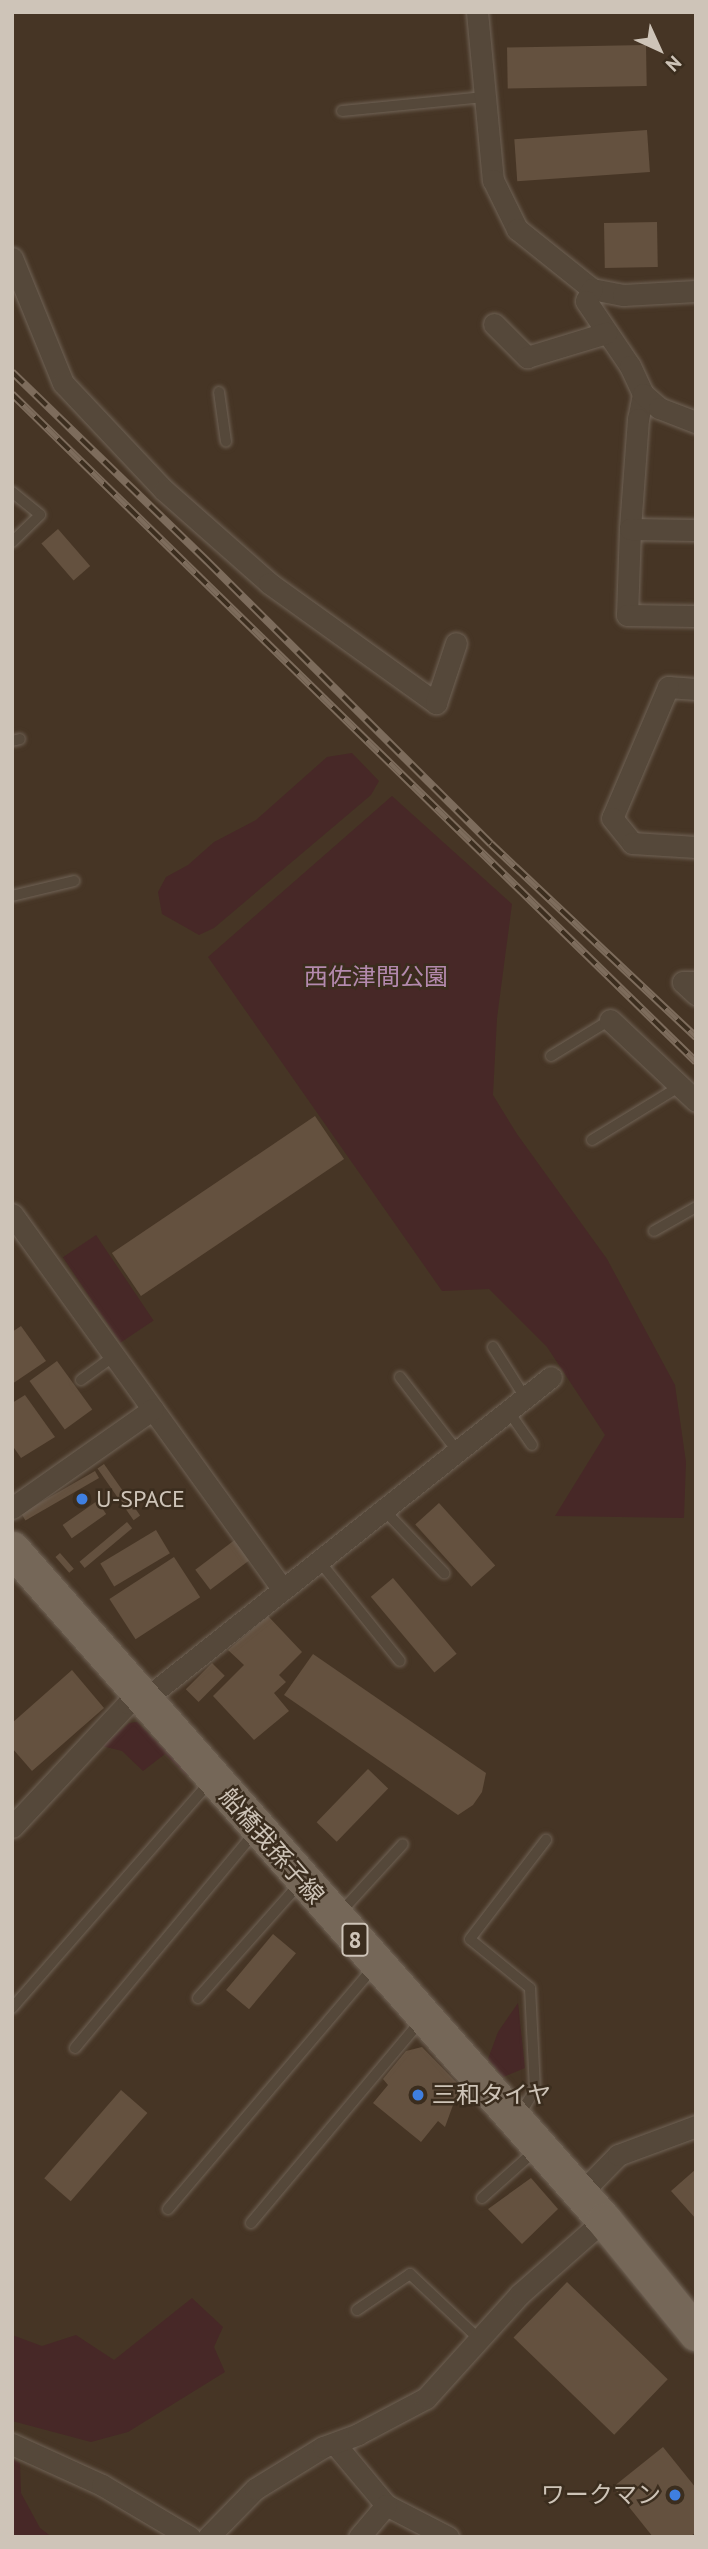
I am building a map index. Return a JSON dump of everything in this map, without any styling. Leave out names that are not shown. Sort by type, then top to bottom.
[{"type":"main road","name":"船橋我孫子線","points":[[12,1549],[302,1881],[604,2220],[696,2333]]},
{"type":"street","points":[[477,12],[493,180],[517,229],[592,289],[623,295],[696,291]]},
{"type":"street","points":[[12,258],[63,383],[164,490],[269,583],[436,703],[456,643]]},
{"type":"street","points":[[592,289],[586,301],[630,366],[643,394],[659,408],[696,422]]},
{"type":"street","points":[[494,324],[527,357],[606,334]]},
{"type":"street","points":[[643,394],[638,419],[630,529],[627,615],[696,616]]},
{"type":"street","points":[[630,529],[696,530]]},
{"type":"street","points":[[696,689],[668,687],[612,818],[632,843],[696,847]]},
{"type":"street","points":[[696,982],[683,982],[696,993]]},
{"type":"street","points":[[610,1020],[688,1093]]},
{"type":"street","points":[[12,1214],[283,1590]]},
{"type":"street","points":[[12,1827],[128,1703],[145,1699],[551,1377]]},
{"type":"street","points":[[12,1507],[153,1409]]},
{"type":"street","points":[[580,2194],[618,2155],[696,2126]]},
{"type":"street","points":[[208,2537],[255,2489],[323,2447],[335,2444],[426,2398],[520,2294],[604,2220]]},
{"type":"street","points":[[335,2444],[386,2505],[448,2537]]},
{"type":"street","points":[[14,2450],[102,2486],[190,2537]]},
{"type":"street","points":[[359,2537],[386,2505]]},
{"type":"lane","points":[[342,111],[484,97]]},
{"type":"lane","points":[[219,392],[226,442]]},
{"type":"lane","points":[[12,492],[40,515],[12,542]]},
{"type":"lane","points":[[12,896],[74,881]]},
{"type":"lane","points":[[551,1056],[610,1020]]},
{"type":"lane","points":[[592,1140],[688,1093]]},
{"type":"lane","points":[[654,1231],[696,1207]]},
{"type":"lane","points":[[493,1347],[526,1399]]},
{"type":"lane","points":[[81,1380],[114,1356]]},
{"type":"lane","points":[[400,1377],[458,1452]]},
{"type":"lane","points":[[509,1412],[532,1445]]},
{"type":"lane","points":[[385,1511],[444,1573]]},
{"type":"lane","points":[[320,1562],[400,1661]]},
{"type":"lane","points":[[12,2008],[213,1779]]},
{"type":"lane","points":[[75,2048],[258,1829]]},
{"type":"lane","points":[[516,2120],[535,2090],[530,1988],[470,1939],[546,1840]]},
{"type":"lane","points":[[335,1918],[403,1844]]},
{"type":"lane","points":[[198,1998],[302,1881]]},
{"type":"lane","points":[[168,2209],[376,1964]]},
{"type":"lane","points":[[251,2223],[423,2017]]},
{"type":"lane","points":[[482,2198],[540,2147]]},
{"type":"lane","points":[[357,2310],[410,2274],[480,2340]]},
{"type":"green space","points":[[352,753],[379,781],[371,795],[214,928],[199,935],[162,914],[158,892],[166,877],[188,865],[214,842],[256,820],[327,757]]},
{"type":"green space","name":"西佐津間公園","points":[[392,796],[512,904],[497,1018],[493,1095],[517,1134],[607,1259],[675,1385],[686,1462],[684,1518],[555,1516],[605,1435],[547,1347],[489,1289],[442,1291],[208,957]]},
{"type":"green space","points":[[96,1235],[154,1320],[120,1343],[63,1257]]},
{"type":"green space","points":[[137,1722],[187,1771],[187,1776],[165,1754],[143,1771],[122,1751],[102,1746],[129,1723]]},
{"type":"green space","points":[[518,2003],[525,2068],[503,2077],[488,2059],[498,2032]]},
{"type":"green space","points":[[192,2298],[223,2327],[214,2347],[225,2372],[128,2432],[91,2442],[12,2421],[12,2335],[42,2346],[76,2335],[114,2360]]},
{"type":"green space","points":[[12,2458],[20,2463],[21,2493],[40,2528],[52,2537],[12,2537]]},
{"type":"building","points":[[646,45],[647,86],[508,88],[507,47]]},
{"type":"building","points":[[647,130],[650,172],[517,181],[514,139]]},
{"type":"building","points":[[657,222],[658,267],[605,268],[604,223]]},
{"type":"building","points":[[58,529],[90,566],[74,580],[41,543]]},
{"type":"building","points":[[315,1116],[344,1159],[141,1296],[112,1253]]},
{"type":"building","points":[[21,1326],[46,1361],[12,1384],[12,1332]]},
{"type":"building","points":[[57,1361],[92,1410],[65,1430],[29,1381]]},
{"type":"building","points":[[25,1395],[55,1437],[21,1458],[12,1445],[12,1403]]},
{"type":"building","points":[[104,1464],[140,1516],[134,1520],[97,1469]]},
{"type":"building","points":[[95,1471],[99,1478],[25,1520],[21,1514]]},
{"type":"building","points":[[97,1501],[106,1514],[72,1538],[63,1525]]},
{"type":"building","points":[[439,1503],[495,1565],[471,1587],[415,1524]]},
{"type":"building","points":[[127,1522],[132,1528],[85,1568],[80,1562]]},
{"type":"building","points":[[156,1530],[170,1553],[114,1587],[100,1563]]},
{"type":"building","points":[[236,1539],[251,1559],[210,1590],[195,1570]]},
{"type":"building","points":[[60,1553],[74,1569],[69,1573],[55,1557]]},
{"type":"building","points":[[174,1557],[200,1597],[136,1639],[109,1599]]},
{"type":"building","points":[[393,1578],[457,1654],[434,1672],[371,1597]]},
{"type":"building","points":[[268,1616],[302,1652],[279,1675],[286,1682],[274,1693],[289,1711],[254,1740],[213,1696],[244,1665],[228,1650]]},
{"type":"building","points":[[313,1654],[486,1773],[482,1792],[473,1805],[458,1815],[284,1695]]},
{"type":"building","points":[[212,1663],[225,1676],[199,1702],[186,1689]]},
{"type":"building","points":[[72,1670],[104,1708],[32,1771],[12,1748],[12,1723]]},
{"type":"building","points":[[368,1769],[388,1788],[337,1842],[317,1822]]},
{"type":"building","points":[[273,1934],[296,1953],[249,2009],[226,1990]]},
{"type":"building","points":[[422,2047],[460,2086],[445,2127],[438,2121],[421,2142],[373,2103],[388,2085],[383,2079],[406,2051]]},
{"type":"building","points":[[121,2090],[147,2113],[71,2201],[44,2178]]},
{"type":"building","points":[[696,2169],[696,2219],[671,2191]]},
{"type":"building","points":[[531,2178],[558,2209],[522,2244],[488,2209]]},
{"type":"building","points":[[567,2282],[668,2379],[614,2435],[514,2337]]},
{"type":"building","points":[[663,2447],[696,2488],[696,2532],[690,2537],[653,2537],[613,2487]]},
{"type":"railway","points":[[12,372],[207,561],[491,844],[696,1037]]},
{"type":"railway","points":[[12,394],[696,1062]]},
{"type":"place","name":"U-SPACE","points":[[82,1499]]},
{"type":"place","name":"三和タイヤ","points":[[418,2095]]},
{"type":"place","name":"ワークマン","points":[[675,2495]]}]
